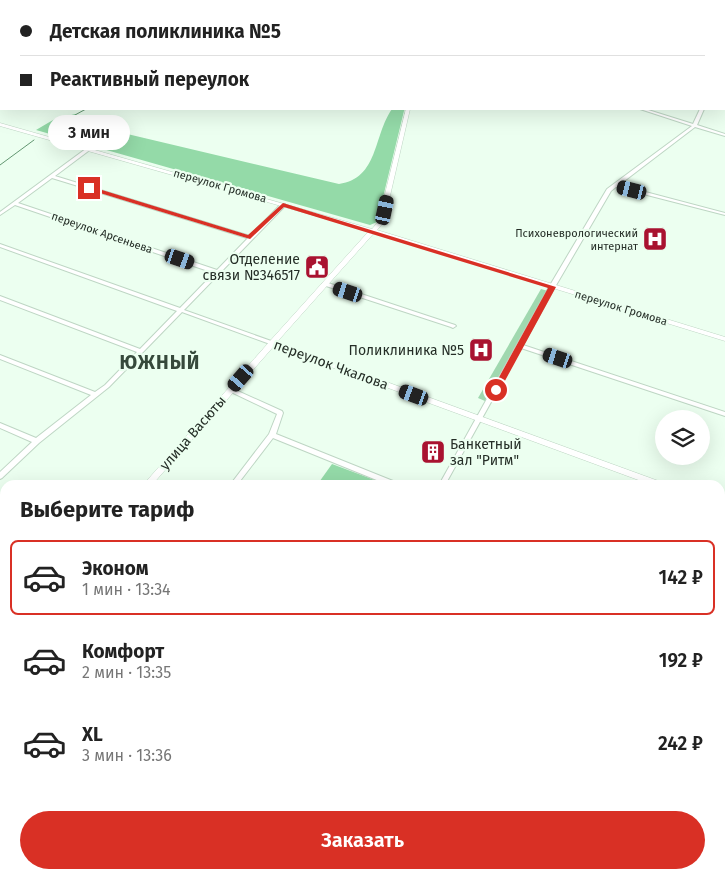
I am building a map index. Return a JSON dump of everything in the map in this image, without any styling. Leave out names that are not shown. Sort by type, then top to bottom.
[{"type":"street","name":"улица Васюты","points":[[152,480],[272,343],[374,232],[385,210],[408,110]]},
{"type":"street","points":[[645,110],[725,135]]},
{"type":"street","points":[[445,480],[521,346],[552,287],[609,190],[694,126],[702,110]]},
{"type":"street","name":"переулок Громова","points":[[3,125],[283,205],[725,339]]},
{"type":"street","points":[[0,129],[3,125]]},
{"type":"street","points":[[0,214],[89,149]]},
{"type":"street","points":[[53,177],[250,237]]},
{"type":"street","points":[[615,185],[725,214]]},
{"type":"street","name":"переулок Арсеньева","points":[[15,204],[217,272]]},
{"type":"street","points":[[0,476],[37,441],[96,395],[283,205]]},
{"type":"street","name":"переулок Чкалова","points":[[0,245],[647,480]]},
{"type":"street","points":[[325,284],[452,326]]},
{"type":"street","points":[[0,298],[140,351]]},
{"type":"street","points":[[521,346],[725,414]]},
{"type":"street","points":[[0,357],[96,395]]},
{"type":"street","points":[[231,390],[280,413],[272,435],[237,480]]},
{"type":"street","points":[[0,425],[37,441]]},
{"type":"street","points":[[272,435],[384,480]]},
{"type":"green space","points":[[391,110],[404,110],[377,222],[370,225],[36,130],[53,120],[75,114],[102,128],[339,184],[352,180],[361,174],[368,165]]},
{"type":"green space","points":[[541,289],[548,291],[485,401],[478,398]]},
{"type":"green space","points":[[332,464],[375,480],[321,480]]},
{"type":"waterway","points":[[75,115],[84,110]]},
{"type":"waterway","points":[[0,165],[34,140]]},
{"type":"place","name":"Психоневрологический интернат","points":[[655,239]]},
{"type":"place","name":"Отделение связи №346517","points":[[317,267]]},
{"type":"place","name":"Поликлиника №5","points":[[481,350]]},
{"type":"place","name":"Банкетный зал \"Ритм\"","points":[[433,452]]},
{"type":"district","name":"ЮЖНЫЙ","points":[[160,362]]},
{"type":"route","points":[[89,188],[250,237],[283,205],[354,225],[384,236],[552,287],[496,390]]}]
